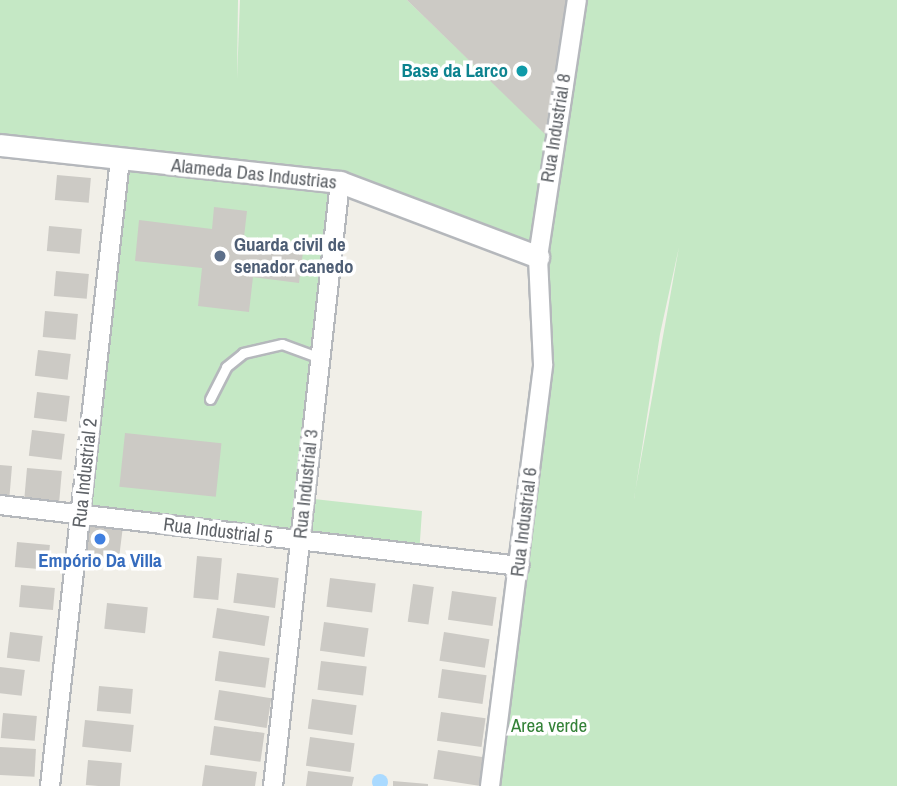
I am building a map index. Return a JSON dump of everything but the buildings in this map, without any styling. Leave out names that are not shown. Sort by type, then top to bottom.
[{"type":"street","name":"Rua Industrial 8","points":[[538,257],[577,0]]},
{"type":"street","name":"Alameda Das Industrias","points":[[0,145],[340,182],[538,257]]},
{"type":"street","name":"Rua Industrial 2","points":[[50,786],[120,159]]},
{"type":"street","name":"Rua Industrial 3","points":[[273,786],[340,182]]},
{"type":"street","name":"Rua Industrial 6","points":[[490,786],[542,364],[538,257]]},
{"type":"street","name":"Rua Industrial 5","points":[[0,505],[519,566]]},
{"type":"lane","points":[[210,399],[226,367],[254,349],[282,344],[320,358]]},
{"type":"green space","name":"Area verde","points":[[0,0],[238,0],[237,79],[240,0],[407,0],[553,141],[577,0],[897,0],[897,786],[490,786],[543,364],[538,257],[340,182],[305,498],[422,511],[419,555],[81,515],[120,159],[0,145]],"holes":[[[679,247],[635,491],[660,334]]]},
{"type":"water","points":[[380,774],[388,782],[380,790],[372,782]]},
{"type":"place","name":"Base da Larco","points":[[522,71]]},
{"type":"place","name":"Guarda civil de senador canedo","points":[[220,256]]},
{"type":"place","name":"Empório Da Villa","points":[[100,539]]}]
